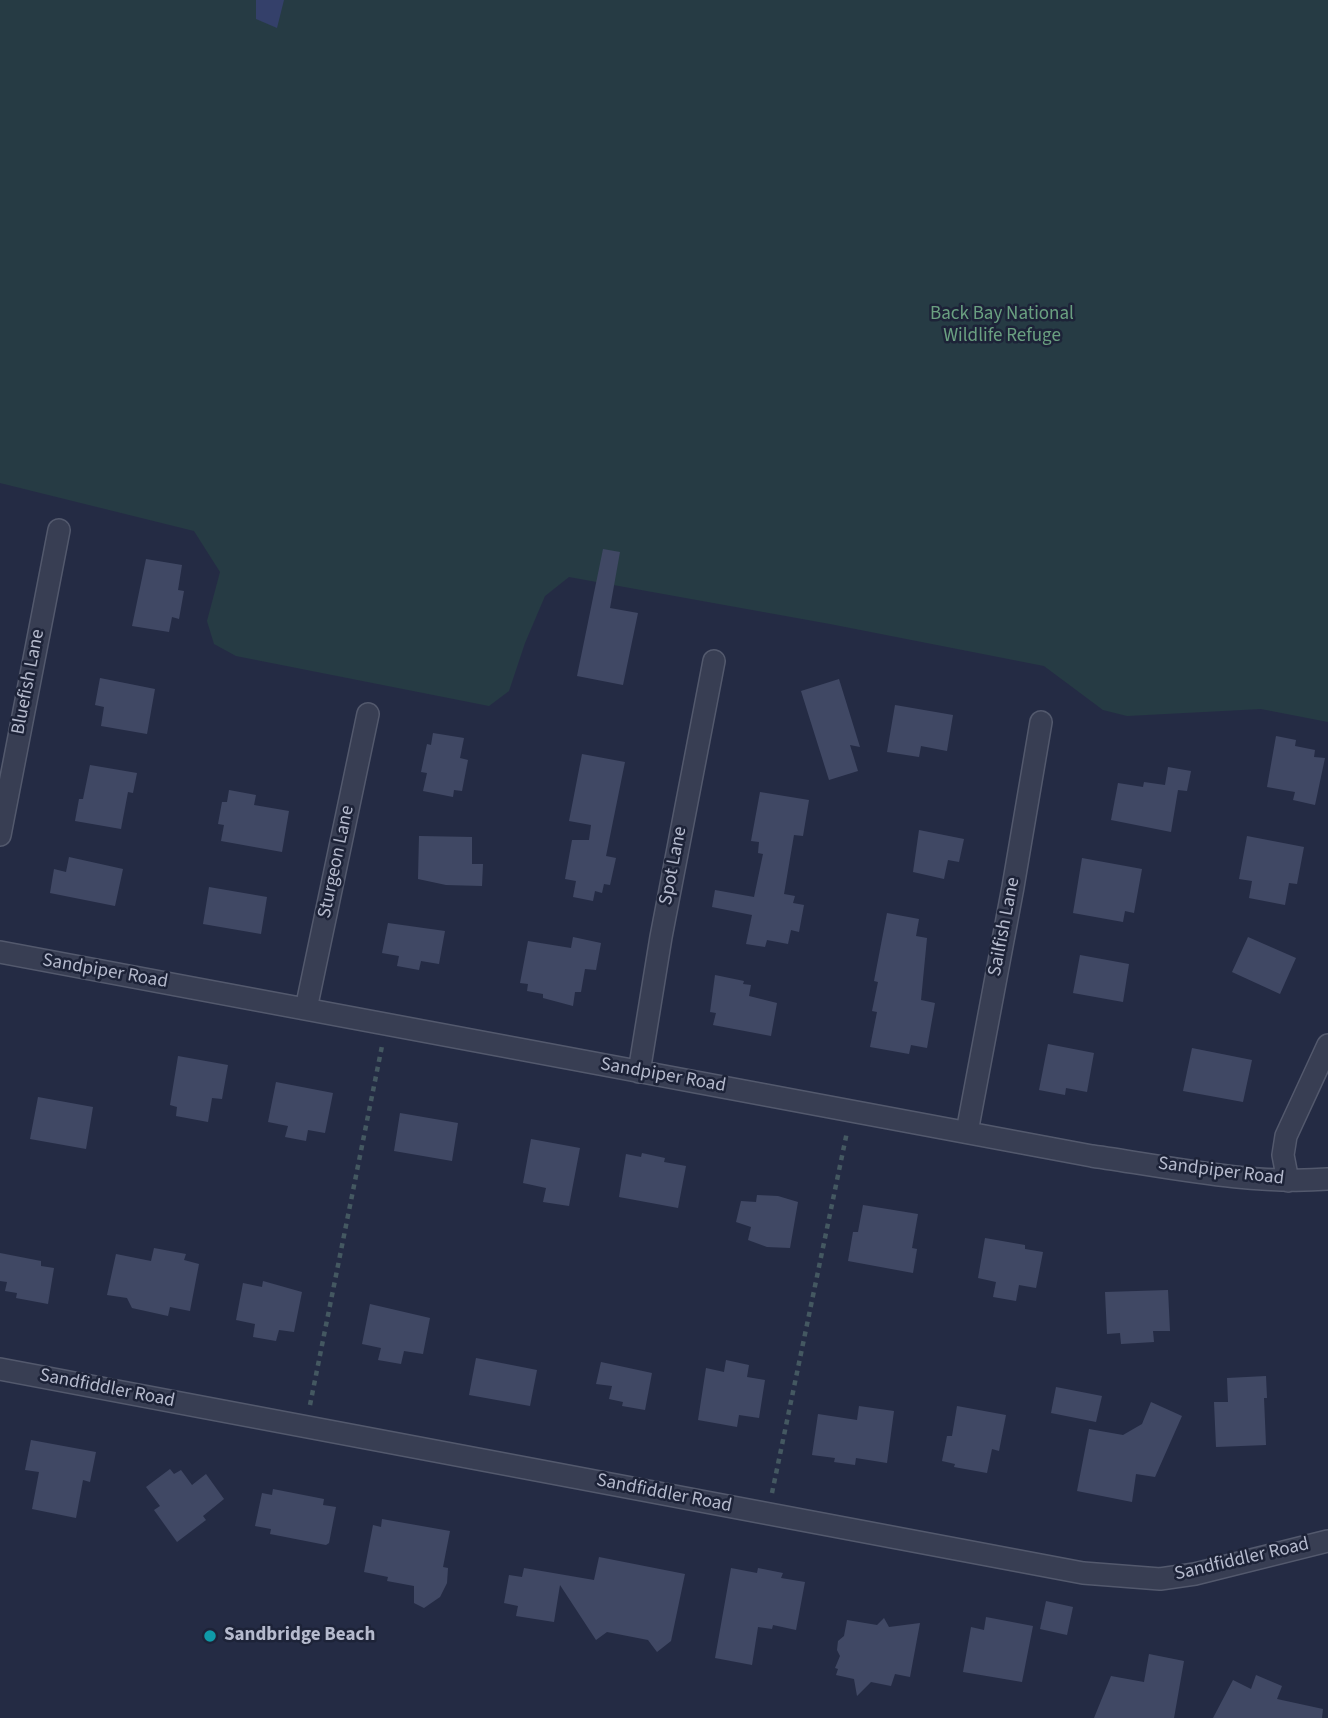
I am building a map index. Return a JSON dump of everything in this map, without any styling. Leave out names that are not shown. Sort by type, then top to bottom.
[{"type":"street","name":"Bluefish Lane","points":[[0,835],[59,530]]},
{"type":"street","name":"Spot Lane","points":[[639,1072],[661,937],[714,661]]},
{"type":"street","name":"Sturgeon Lane","points":[[306,1009],[368,714]]},
{"type":"street","name":"Sailfish Lane","points":[[967,1132],[1041,722]]},
{"type":"street","name":"Sandpiper Road","points":[[0,952],[1092,1156],[1288,1181],[1328,1179]]},
{"type":"street","points":[[1288,1181],[1283,1155],[1286,1136],[1328,1045]]},
{"type":"street","name":"Sandfiddler Road","points":[[0,1368],[1083,1573],[1160,1579],[1195,1574],[1328,1541]]},
{"type":"path","points":[[306,1426],[386,1024]]},
{"type":"path","points":[[767,1513],[851,1110]]},
{"type":"green space","name":"Back Bay National Wildlife Refuge","points":[[0,0],[1328,0],[1328,722],[1261,709],[1127,716],[1103,710],[1044,666],[569,577],[545,596],[509,691],[489,706],[236,656],[214,644],[207,621],[220,572],[194,531],[0,483]]},
{"type":"water","points":[[256,0],[284,0],[277,28],[256,19]]},
{"type":"building","points":[[603,549],[620,552],[610,608],[638,613],[623,685],[577,676]]},
{"type":"building","points":[[146,559],[182,565],[178,590],[184,591],[179,619],[172,617],[169,632],[132,626]]},
{"type":"building","points":[[100,678],[155,689],[147,734],[101,726],[104,707],[95,705]]},
{"type":"building","points":[[839,679],[860,747],[850,745],[858,771],[829,780],[801,691]]},
{"type":"building","points":[[895,705],[953,715],[947,751],[921,746],[919,757],[887,752]]},
{"type":"building","points":[[433,733],[464,738],[460,758],[468,760],[462,791],[454,790],[453,797],[423,791],[427,773],[421,772],[427,744],[431,745]]},
{"type":"building","points":[[1276,736],[1296,740],[1295,746],[1315,750],[1314,757],[1325,758],[1315,805],[1293,800],[1295,792],[1267,787]]},
{"type":"building","points":[[582,754],[625,762],[606,856],[616,858],[610,885],[604,884],[602,893],[595,891],[593,901],[573,897],[576,881],[565,879],[572,840],[589,840],[591,825],[569,821]]},
{"type":"building","points":[[90,765],[137,773],[133,793],[128,792],[121,829],[75,821]]},
{"type":"building","points":[[1168,767],[1191,771],[1187,791],[1178,790],[1171,832],[1111,820],[1118,783],[1143,787],[1144,782],[1165,785]]},
{"type":"building","points":[[229,790],[256,795],[254,805],[289,811],[282,852],[221,841],[224,825],[218,824],[222,802],[227,802]]},
{"type":"building","points":[[760,792],[809,800],[803,836],[794,835],[784,894],[795,896],[793,903],[804,905],[799,932],[791,930],[788,944],[767,940],[765,947],[746,944],[752,915],[712,907],[715,890],[754,897],[763,854],[758,853],[759,842],[751,841]]},
{"type":"building","points":[[919,830],[964,839],[959,862],[948,860],[944,879],[913,872]]},
{"type":"building","points":[[419,836],[472,837],[472,864],[483,864],[482,886],[446,885],[418,879]]},
{"type":"building","points":[[1247,836],[1304,847],[1297,884],[1289,883],[1285,905],[1249,898],[1252,881],[1239,879]]},
{"type":"building","points":[[69,857],[123,869],[115,906],[50,893],[54,869],[66,872]]},
{"type":"building","points":[[1082,858],[1142,869],[1134,913],[1125,911],[1123,922],[1073,913]]},
{"type":"building","points":[[209,887],[267,897],[261,934],[203,924]]},
{"type":"building","points":[[887,913],[919,919],[916,936],[927,938],[921,1000],[935,1003],[927,1048],[911,1045],[909,1054],[870,1047],[877,1012],[872,1011],[878,982],[874,981]]},
{"type":"building","points":[[388,923],[445,931],[439,964],[421,961],[419,970],[397,966],[399,956],[382,953]]},
{"type":"building","points":[[573,937],[601,943],[596,970],[585,969],[581,992],[575,992],[573,1006],[543,998],[543,994],[527,991],[528,984],[520,983],[528,941],[571,948]]},
{"type":"building","points":[[1248,937],[1296,958],[1280,994],[1232,972]]},
{"type":"building","points":[[1080,955],[1129,964],[1123,1002],[1073,993]]},
{"type":"building","points":[[715,975],[744,981],[743,984],[751,985],[749,996],[777,1003],[771,1036],[713,1025],[716,1013],[710,1012]]},
{"type":"building","points":[[1048,1044],[1094,1053],[1087,1092],[1066,1088],[1065,1095],[1039,1090]]},
{"type":"building","points":[[1192,1048],[1252,1060],[1243,1102],[1183,1091]]},
{"type":"building","points":[[178,1056],[228,1065],[222,1099],[212,1098],[208,1122],[176,1116],[177,1107],[170,1105]]},
{"type":"building","points":[[276,1082],[333,1093],[325,1133],[308,1130],[306,1141],[285,1137],[288,1126],[268,1122]]},
{"type":"building","points":[[38,1097],[93,1107],[86,1149],[30,1139]]},
{"type":"building","points":[[400,1113],[458,1123],[452,1161],[394,1151]]},
{"type":"building","points":[[531,1139],[580,1148],[569,1206],[543,1202],[546,1188],[523,1183]]},
{"type":"building","points":[[642,1153],[665,1158],[664,1162],[686,1166],[678,1208],[619,1197],[626,1154],[641,1157]]},
{"type":"building","points":[[757,1195],[778,1196],[798,1202],[790,1248],[767,1247],[748,1240],[751,1227],[736,1222],[741,1201],[756,1202]]},
{"type":"building","points":[[863,1205],[918,1214],[912,1248],[917,1249],[913,1273],[848,1261],[853,1232],[858,1232]]},
{"type":"building","points":[[985,1238],[1025,1245],[1025,1249],[1043,1252],[1036,1288],[1019,1285],[1016,1301],[993,1297],[996,1282],[978,1278]]},
{"type":"building","points":[[154,1248],[186,1254],[184,1260],[199,1264],[190,1311],[170,1307],[168,1316],[132,1308],[127,1298],[107,1295],[116,1254],[151,1261]]},
{"type":"building","points":[[0,1253],[41,1261],[41,1266],[54,1268],[48,1304],[16,1298],[17,1293],[5,1291],[7,1282],[0,1281]]},
{"type":"building","points":[[263,1281],[302,1292],[294,1332],[279,1330],[276,1341],[253,1337],[255,1324],[236,1320],[243,1283],[262,1287]]},
{"type":"building","points":[[1168,1290],[1170,1331],[1153,1331],[1154,1342],[1121,1344],[1120,1333],[1107,1334],[1105,1292]]},
{"type":"building","points":[[370,1304],[430,1318],[423,1354],[404,1351],[401,1364],[378,1360],[381,1348],[362,1344]]},
{"type":"building","points":[[476,1358],[537,1370],[530,1406],[469,1395]]},
{"type":"building","points":[[726,1360],[749,1365],[747,1377],[765,1380],[759,1418],[739,1415],[737,1427],[698,1420],[706,1368],[724,1372]]},
{"type":"building","points":[[601,1362],[652,1373],[645,1410],[622,1406],[623,1402],[609,1399],[612,1386],[596,1384]]},
{"type":"building","points":[[1266,1376],[1266,1445],[1216,1447],[1214,1402],[1228,1402],[1227,1378]]},
{"type":"building","points":[[1056,1387],[1102,1396],[1096,1422],[1051,1413]]},
{"type":"building","points":[[1151,1402],[1182,1416],[1155,1477],[1136,1474],[1132,1502],[1077,1491],[1089,1429],[1123,1435],[1142,1424]]},
{"type":"building","points":[[859,1406],[894,1411],[887,1463],[856,1458],[855,1465],[834,1462],[835,1458],[812,1455],[818,1414],[857,1420]]},
{"type":"building","points":[[957,1406],[1006,1415],[999,1451],[992,1449],[987,1473],[954,1467],[955,1464],[942,1461],[947,1436],[952,1436]]},
{"type":"building","points":[[31,1440],[96,1452],[90,1482],[83,1480],[76,1518],[32,1509],[39,1472],[25,1470]]},
{"type":"building","points":[[170,1469],[174,1474],[181,1470],[192,1485],[206,1474],[224,1499],[203,1516],[206,1520],[177,1542],[154,1510],[160,1506],[146,1487]]},
{"type":"building","points":[[273,1489],[324,1499],[323,1505],[336,1507],[329,1543],[326,1545],[270,1534],[271,1529],[255,1526],[262,1493],[272,1495]]},
{"type":"building","points":[[382,1519],[450,1531],[443,1567],[448,1568],[447,1583],[440,1597],[424,1608],[414,1603],[414,1586],[387,1581],[388,1577],[364,1572],[373,1525],[381,1527]]},
{"type":"building","points":[[599,1557],[685,1574],[671,1641],[657,1652],[648,1640],[607,1632],[596,1640],[560,1585],[554,1622],[516,1616],[518,1606],[504,1603],[509,1575],[522,1577],[524,1568],[594,1580]]},
{"type":"building","points":[[731,1568],[757,1573],[758,1568],[783,1573],[781,1578],[805,1582],[796,1630],[773,1625],[772,1629],[758,1627],[752,1665],[715,1658]]},
{"type":"building","points":[[1046,1601],[1073,1607],[1067,1635],[1040,1629]]},
{"type":"building","points":[[986,1617],[1033,1626],[1022,1682],[963,1672],[971,1627],[984,1630]]},
{"type":"building","points":[[884,1618],[889,1627],[920,1623],[910,1677],[895,1674],[891,1686],[871,1682],[857,1696],[854,1679],[836,1675],[838,1669],[835,1668],[840,1656],[837,1650],[838,1641],[844,1636],[847,1620],[877,1625]]},
{"type":"building","points":[[1149,1654],[1184,1661],[1174,1718],[1094,1718],[1111,1676],[1144,1682]]},
{"type":"building","points":[[1256,1675],[1282,1686],[1277,1699],[1323,1709],[1322,1718],[1213,1718],[1233,1680],[1251,1689]]},
{"type":"place","name":"Sandbridge Beach","points":[[210,1636]]}]
